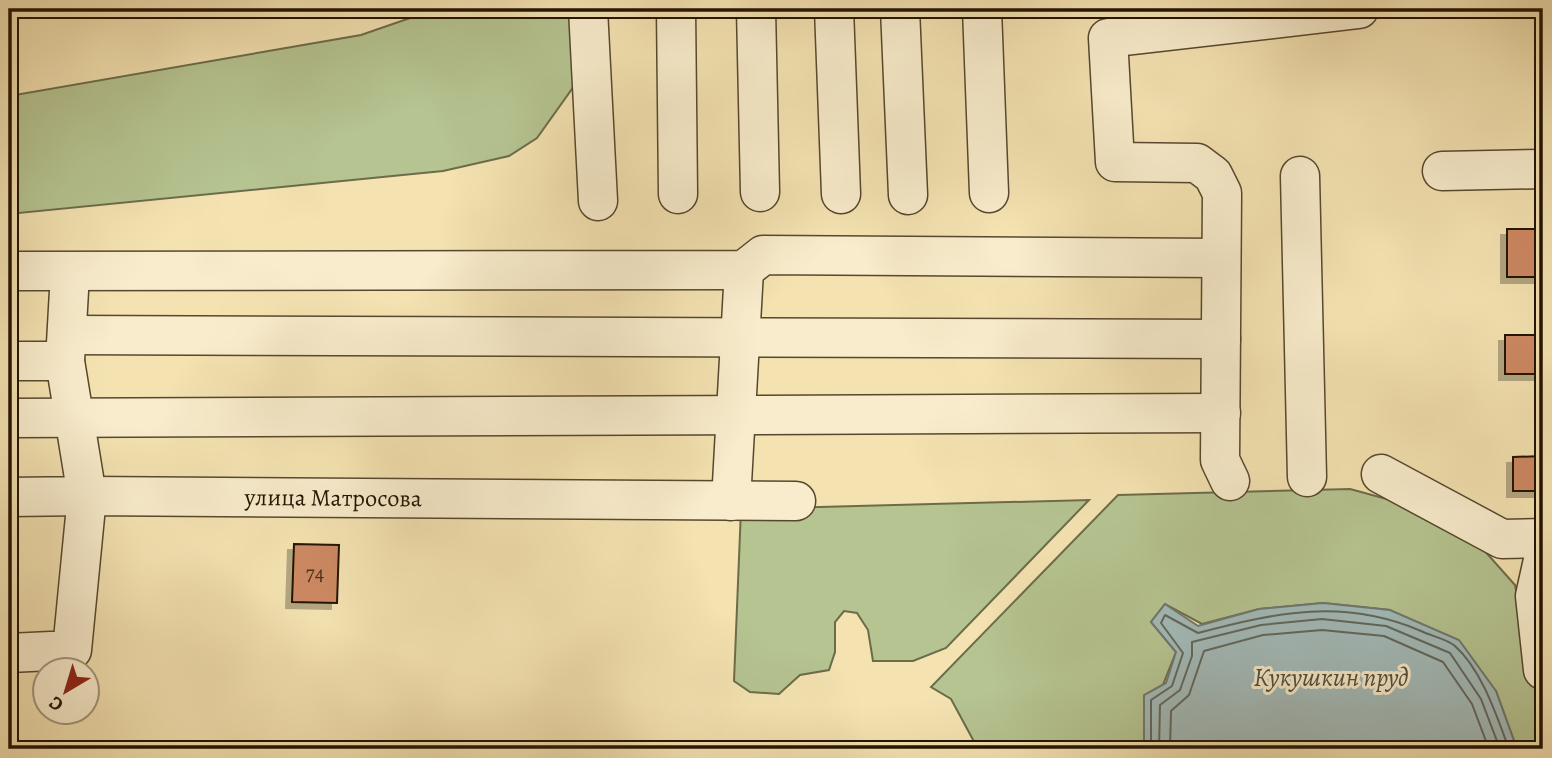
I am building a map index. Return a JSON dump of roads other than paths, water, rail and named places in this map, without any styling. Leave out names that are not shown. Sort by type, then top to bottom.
[{"type":"street","points":[[588,9],[598,201]]},
{"type":"street","points":[[676,9],[678,194]]},
{"type":"street","points":[[756,9],[760,192]]},
{"type":"street","points":[[834,9],[841,194]]},
{"type":"street","points":[[900,9],[908,195]]},
{"type":"street","points":[[982,9],[989,193]]},
{"type":"street","points":[[1230,481],[1220,460],[1222,193],[1213,175],[1197,163],[1115,162],[1108,23],[1359,9]]},
{"type":"street","points":[[1442,172],[1543,169]]},
{"type":"street","points":[[1300,176],[1307,477]]},
{"type":"street","points":[[9,271],[744,270],[763,255],[1221,258]]},
{"type":"street","points":[[731,501],[744,270]]},
{"type":"street","points":[[9,653],[72,650],[87,496],[66,348],[70,273]]},
{"type":"street","points":[[9,361],[66,348],[741,337],[1221,339]]},
{"type":"street","points":[[9,418],[1221,413]]},
{"type":"street","points":[[1381,474],[1502,539],[1539,578],[1543,670]]},
{"type":"street","name":"улица Матросова","points":[[9,497],[796,501]]},
{"type":"street","points":[[1502,539],[1543,538]]},
{"type":"water","name":"Кукушкин пруд","points":[[1323,603],[1390,610],[1459,640],[1496,691],[1517,749],[1144,749],[1144,695],[1166,683],[1176,652],[1151,622],[1165,604],[1198,626],[1259,609]]}]
